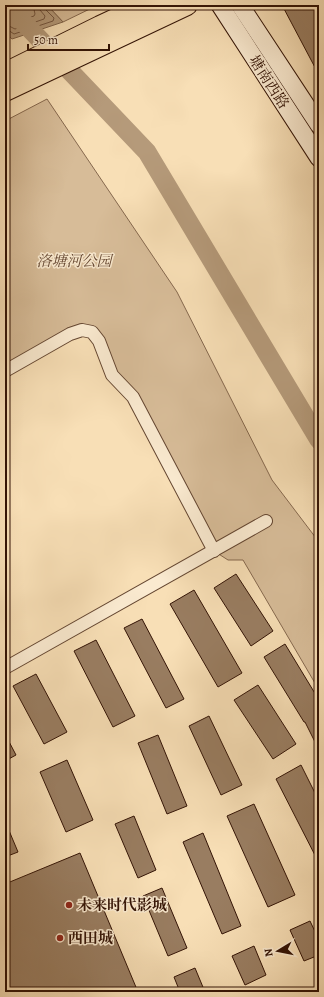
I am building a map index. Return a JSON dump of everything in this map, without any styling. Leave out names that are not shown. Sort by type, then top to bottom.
[{"type":"main road","points":[[5,91],[101,35],[145,5]]},
{"type":"main road","points":[[5,73],[101,35],[187,5]]},
{"type":"main road","name":"塘南西路","points":[[220,5],[319,158]]},
{"type":"main road","name":"塘南西路","points":[[240,5],[319,125]]},
{"type":"street","points":[[5,371],[70,334],[82,330],[92,332],[99,341],[112,375],[133,397],[214,551]]},
{"type":"street","points":[[5,668],[266,521]]},
{"type":"green space","points":[[47,5],[98,5],[63,22]]},
{"type":"green space","name":"洛塘河公园","points":[[47,99],[177,292],[272,480],[319,542],[319,690],[243,560],[228,560],[214,551],[133,397],[112,375],[99,341],[82,330],[5,371],[5,121]]},
{"type":"green space","points":[[319,864],[319,906],[316,897],[317,866]]},
{"type":"water","points":[[5,5],[47,5],[63,22],[12,39],[5,33]]},
{"type":"building","points":[[282,5],[319,5],[319,75]]},
{"type":"building","points":[[236,574],[273,631],[251,646],[214,588]]},
{"type":"building","points":[[194,590],[242,673],[218,687],[170,604]]},
{"type":"building","points":[[142,619],[184,699],[166,708],[124,628]]},
{"type":"building","points":[[96,640],[135,716],[113,727],[74,651]]},
{"type":"building","points":[[285,644],[319,700],[319,750],[305,722],[264,657]]},
{"type":"building","points":[[36,674],[67,732],[44,744],[13,686]]},
{"type":"building","points":[[258,685],[296,744],[273,759],[234,700]]},
{"type":"building","points":[[209,716],[242,785],[221,795],[189,726]]},
{"type":"building","points":[[5,734],[16,755],[5,761]]},
{"type":"building","points":[[158,735],[187,806],[167,814],[138,743]]},
{"type":"building","points":[[67,760],[93,820],[66,832],[40,772]]},
{"type":"building","points":[[301,765],[319,801],[319,863],[276,779]]},
{"type":"building","points":[[254,804],[295,895],[268,907],[227,816]]},
{"type":"building","points":[[134,816],[156,870],[138,878],[115,824]]},
{"type":"building","points":[[5,821],[18,852],[5,857]]},
{"type":"building","points":[[203,833],[241,926],[222,934],[183,842]]},
{"type":"building","name":"西田城","points":[[80,853],[138,992],[5,992],[5,884]]},
{"type":"building","points":[[162,888],[187,948],[168,956],[143,896]]},
{"type":"building","points":[[310,921],[319,940],[319,955],[304,961],[290,930]]},
{"type":"building","points":[[254,946],[266,975],[245,985],[232,956]]},
{"type":"building","points":[[195,968],[205,992],[180,992],[174,977]]},
{"type":"waterway","points":[[7,5],[147,152],[319,440]]},
{"type":"place","name":"未来时代影城","points":[[69,905]]},
{"type":"place","name":"西田城","points":[[60,938]]}]
